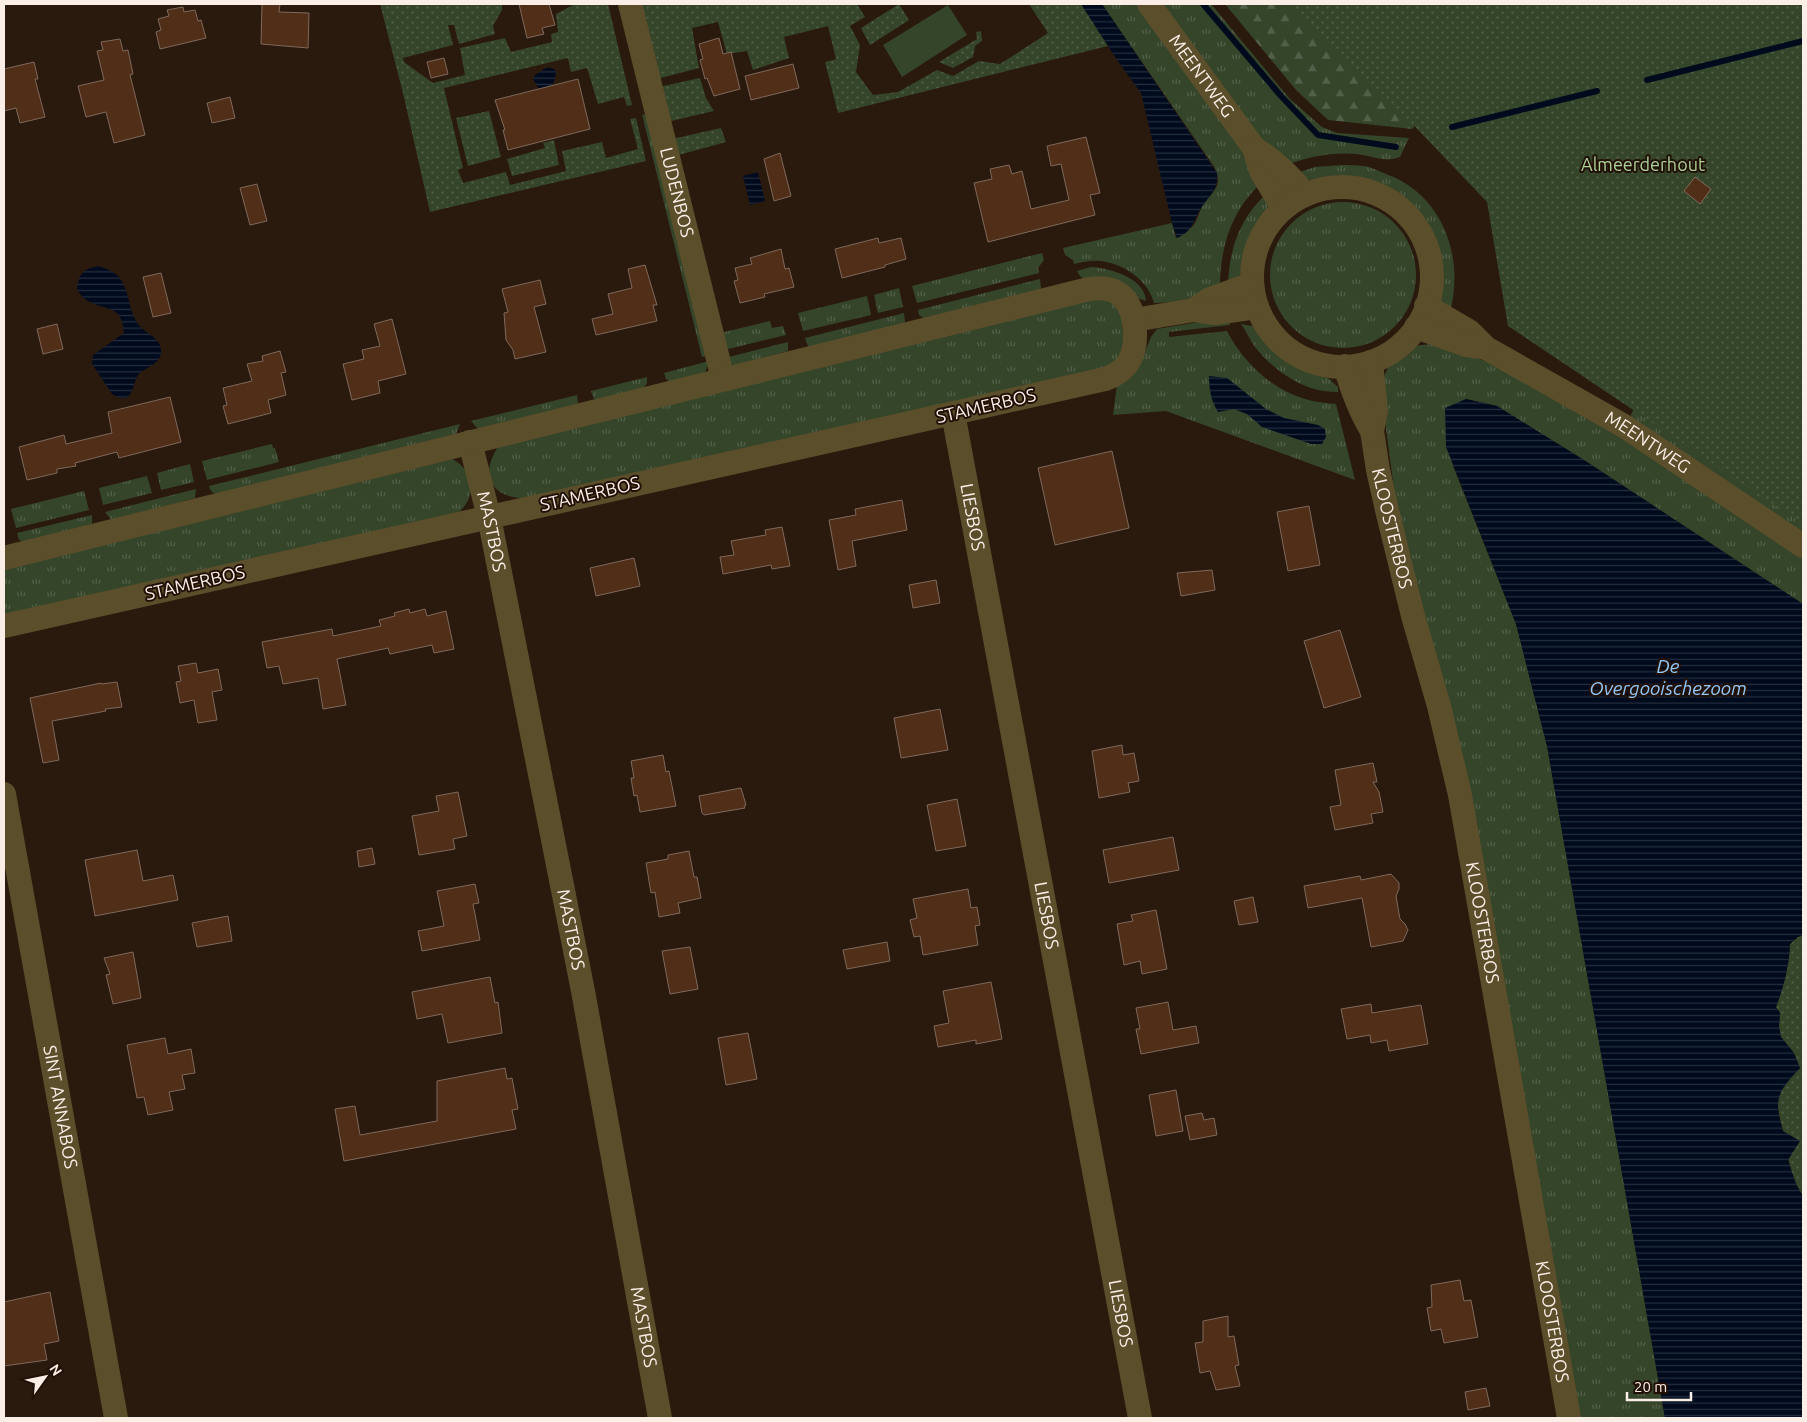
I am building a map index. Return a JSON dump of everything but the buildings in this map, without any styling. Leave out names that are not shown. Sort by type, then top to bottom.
[{"type":"street","name":"LUDENBOS","points":[[630,4],[723,379]]},
{"type":"street","name":"MEENTWEG","points":[[1150,4],[1254,148],[1261,171],[1283,208]]},
{"type":"street","name":"MEENTWEG","points":[[1254,148],[1281,167],[1305,194]]},
{"type":"street","points":[[1325,188],[1353,188],[1366,190],[1386,198],[1402,210],[1416,226],[1426,245],[1431,265],[1431,286],[1421,316],[1397,348],[1371,362],[1345,366],[1326,365],[1308,360],[1291,351],[1277,339],[1265,324],[1257,307],[1252,284],[1253,263],[1258,242],[1268,224],[1283,208],[1305,194],[1325,188]]},
{"type":"street","points":[[1194,310],[1210,299],[1252,284]]},
{"type":"street","name":"STAMERBOS","points":[[4,558],[1098,287],[1115,291],[1122,296],[1128,303],[1134,320],[1135,340],[1132,357],[1128,365],[1114,376],[4,626]]},
{"type":"street","points":[[1134,320],[1194,310],[1215,313],[1257,307]]},
{"type":"street","name":"MEENTWEG","points":[[1421,316],[1469,331],[1486,348],[1624,426],[1803,546]]},
{"type":"street","name":"KLOOSTERBOS","points":[[1371,362],[1376,410],[1372,431],[1386,510],[1413,616],[1439,706],[1460,795],[1569,1418]]},
{"type":"street","name":"KLOOSTERBOS","points":[[1345,366],[1353,395],[1361,414],[1372,431]]},
{"type":"street","name":"LIESBOS","points":[[952,413],[1140,1418]]},
{"type":"street","name":"MASTBOS","points":[[470,442],[489,517],[583,991],[660,1418]]},
{"type":"street","name":"SINT ANNABOS","points":[[4,794],[116,1418]]},
{"type":"green space","points":[[380,4],[502,4],[502,10],[493,26],[495,34],[459,44],[454,25],[448,25],[453,45],[403,58],[404,62],[433,83],[465,75],[460,48],[505,38],[511,52],[552,42],[551,34],[558,32],[556,14],[575,4],[608,4],[632,105],[627,106],[624,97],[598,104],[587,68],[571,72],[568,58],[444,88],[463,168],[458,170],[463,183],[506,172],[510,185],[566,171],[562,151],[602,142],[606,158],[638,149],[630,119],[636,118],[646,161],[430,212],[403,93]]},
{"type":"green space","points":[[638,4],[857,4],[865,17],[850,26],[860,45],[856,72],[873,95],[898,92],[937,70],[953,76],[979,61],[1000,64],[1048,33],[1029,4],[1081,4],[1108,46],[838,113],[825,62],[836,59],[828,26],[784,37],[789,58],[753,70],[747,51],[727,54],[718,22],[692,28],[699,68],[657,79]]},
{"type":"green space","points":[[899,4],[909,20],[870,45],[861,28]]},
{"type":"green space","points":[[1102,4],[1137,4],[1225,122],[1259,179],[1258,186],[1240,208],[1228,233],[1222,260],[1220,288],[1205,295],[1179,301],[1154,303],[1146,287],[1134,274],[1118,266],[1101,261],[1074,264],[1073,260],[1065,255],[1063,248],[1172,223],[1176,238],[1193,226],[1202,207],[1218,184],[1217,172],[1213,165]]},
{"type":"green space","points":[[1162,4],[1211,4],[1290,99],[1322,127],[1337,133],[1409,138],[1400,157],[1384,159],[1357,154],[1330,154],[1304,159],[1287,165],[1255,132]]},
{"type":"green space","points":[[1225,4],[1506,4],[1422,119],[1412,129],[1328,120],[1296,90]]},
{"type":"green space","name":"Almeerderhout","points":[[1289,4],[1803,4],[1803,524],[1508,326],[1487,202],[1402,113]]},
{"type":"green space","points":[[948,5],[967,35],[902,77],[883,45]]},
{"type":"green space","points":[[981,31],[982,41],[975,46],[973,57],[953,68],[939,62],[977,39],[976,32]]},
{"type":"green space","points":[[700,78],[706,98],[714,111],[667,122],[659,87]]},
{"type":"green space","points":[[489,111],[501,157],[468,166],[456,118]]},
{"type":"green space","points":[[642,114],[649,116],[708,355],[702,357]]},
{"type":"green space","points":[[721,128],[726,142],[675,156],[672,139]]},
{"type":"green space","points":[[554,140],[559,165],[512,176],[507,159],[545,148],[543,143]]},
{"type":"green space","points":[[1341,165],[1369,167],[1405,183],[1422,196],[1435,212],[1445,230],[1451,249],[1454,291],[1450,312],[1441,300],[1439,266],[1430,235],[1418,216],[1402,200],[1389,191],[1367,183],[1355,180],[1316,182],[1303,178],[1296,173],[1315,167]]},
{"type":"green space","points":[[1267,193],[1267,215],[1239,277],[1228,285],[1231,259],[1238,235],[1250,213]]},
{"type":"green space","points":[[1343,202],[1371,207],[1395,223],[1411,247],[1416,275],[1411,303],[1395,327],[1371,343],[1343,348],[1315,343],[1291,327],[1275,303],[1270,275],[1275,247],[1291,223],[1315,207]]},
{"type":"green space","points":[[1042,253],[1044,260],[1038,268],[1039,273],[917,303],[912,286]]},
{"type":"green space","points":[[1091,267],[1116,272],[1133,280],[1140,286],[1146,301],[1084,279],[1077,271]]},
{"type":"green space","points":[[1040,279],[1041,288],[1037,293],[927,320],[919,315],[918,310]]},
{"type":"green space","points":[[899,288],[903,307],[878,313],[874,295]]},
{"type":"green space","points":[[867,296],[871,315],[803,331],[798,313]]},
{"type":"green space","points":[[1091,296],[1115,301],[1122,318],[1124,349],[1111,366],[526,498],[505,494],[497,490],[492,483],[490,467],[492,457],[498,447]]},
{"type":"green space","points":[[904,313],[905,322],[901,327],[810,348],[805,338]]},
{"type":"green space","points":[[1223,318],[1229,321],[1230,325],[1169,332],[1169,337],[1227,331],[1250,364],[1281,389],[1305,399],[1336,404],[1355,480],[1166,411],[1113,415],[1117,384],[1144,354],[1151,337],[1157,329]]},
{"type":"green space","points":[[770,321],[772,328],[783,326],[786,335],[724,350],[720,333]]},
{"type":"green space","points":[[1241,324],[1252,326],[1259,331],[1283,356],[1297,367],[1328,378],[1338,387],[1338,392],[1314,389],[1281,372],[1255,347]]},
{"type":"green space","points":[[788,342],[788,351],[734,366],[725,358]]},
{"type":"green space","points":[[1433,344],[1447,346],[1495,365],[1555,395],[1803,557],[1803,604],[1584,460],[1497,406],[1466,399],[1453,466],[1516,624],[1547,746],[1665,1418],[1578,1418],[1401,542],[1381,383],[1392,359],[1411,346]]},
{"type":"green space","points":[[709,361],[705,373],[671,382],[666,379],[664,373]]},
{"type":"green space","points":[[647,377],[647,383],[642,390],[598,401],[594,399],[591,391]]},
{"type":"green space","points":[[1646,383],[1803,495],[1803,536],[1629,419]]},
{"type":"green space","points":[[577,395],[578,404],[478,429],[471,421]]},
{"type":"green space","points":[[460,424],[456,434],[220,495],[210,490],[209,486]]},
{"type":"green space","points":[[272,444],[279,462],[207,480],[202,461]]},
{"type":"green space","points":[[445,456],[463,467],[471,482],[468,500],[455,516],[4,616],[4,566]]},
{"type":"green space","points":[[190,464],[194,482],[161,490],[157,473]]},
{"type":"green space","points":[[147,476],[152,493],[103,505],[99,488]]},
{"type":"green space","points":[[196,489],[195,498],[112,521],[105,512]]},
{"type":"green space","points":[[84,491],[89,510],[16,528],[11,509]]},
{"type":"green space","points":[[92,515],[92,524],[88,528],[24,542],[19,540],[17,533]]},
{"type":"green space","points":[[1803,935],[1803,1196],[1794,1179],[1778,1104],[1781,1088],[1800,1068],[1794,1053],[1781,1037],[1779,1027],[1780,1013],[1776,1007],[1786,976],[1790,944]]},
{"type":"water","points":[[1081,4],[1102,4],[1217,173],[1214,190],[1190,228],[1177,238],[1141,93]]},
{"type":"water","points":[[546,68],[552,68],[556,71],[551,91],[539,89],[533,79],[535,75]]},
{"type":"water","points":[[758,172],[765,201],[750,205],[743,176]]},
{"type":"water","points":[[99,266],[112,272],[123,282],[135,319],[141,328],[156,340],[161,348],[158,360],[139,374],[132,392],[125,398],[119,398],[112,394],[92,364],[93,355],[124,333],[120,316],[110,309],[85,299],[77,290],[82,273]]},
{"type":"water","points":[[1209,376],[1227,378],[1266,409],[1284,418],[1318,425],[1325,429],[1326,437],[1322,444],[1311,444],[1262,427],[1247,414],[1234,409],[1218,412],[1211,395]]},
{"type":"water","name":"De Overgooischezoom","points":[[1466,399],[1497,406],[1584,460],[1803,604],[1803,935],[1790,944],[1786,976],[1776,1007],[1780,1013],[1779,1027],[1781,1037],[1794,1053],[1800,1068],[1782,1090],[1778,1111],[1783,1131],[1800,1141],[1788,1160],[1796,1184],[1803,1196],[1803,1418],[1665,1418],[1547,746],[1516,624],[1446,447],[1445,408]]},
{"type":"waterway","points":[[1203,4],[1281,96],[1318,135],[1396,147]]},
{"type":"waterway","points":[[1647,80],[1803,41]]},
{"type":"waterway","points":[[1452,127],[1597,91]]}]
